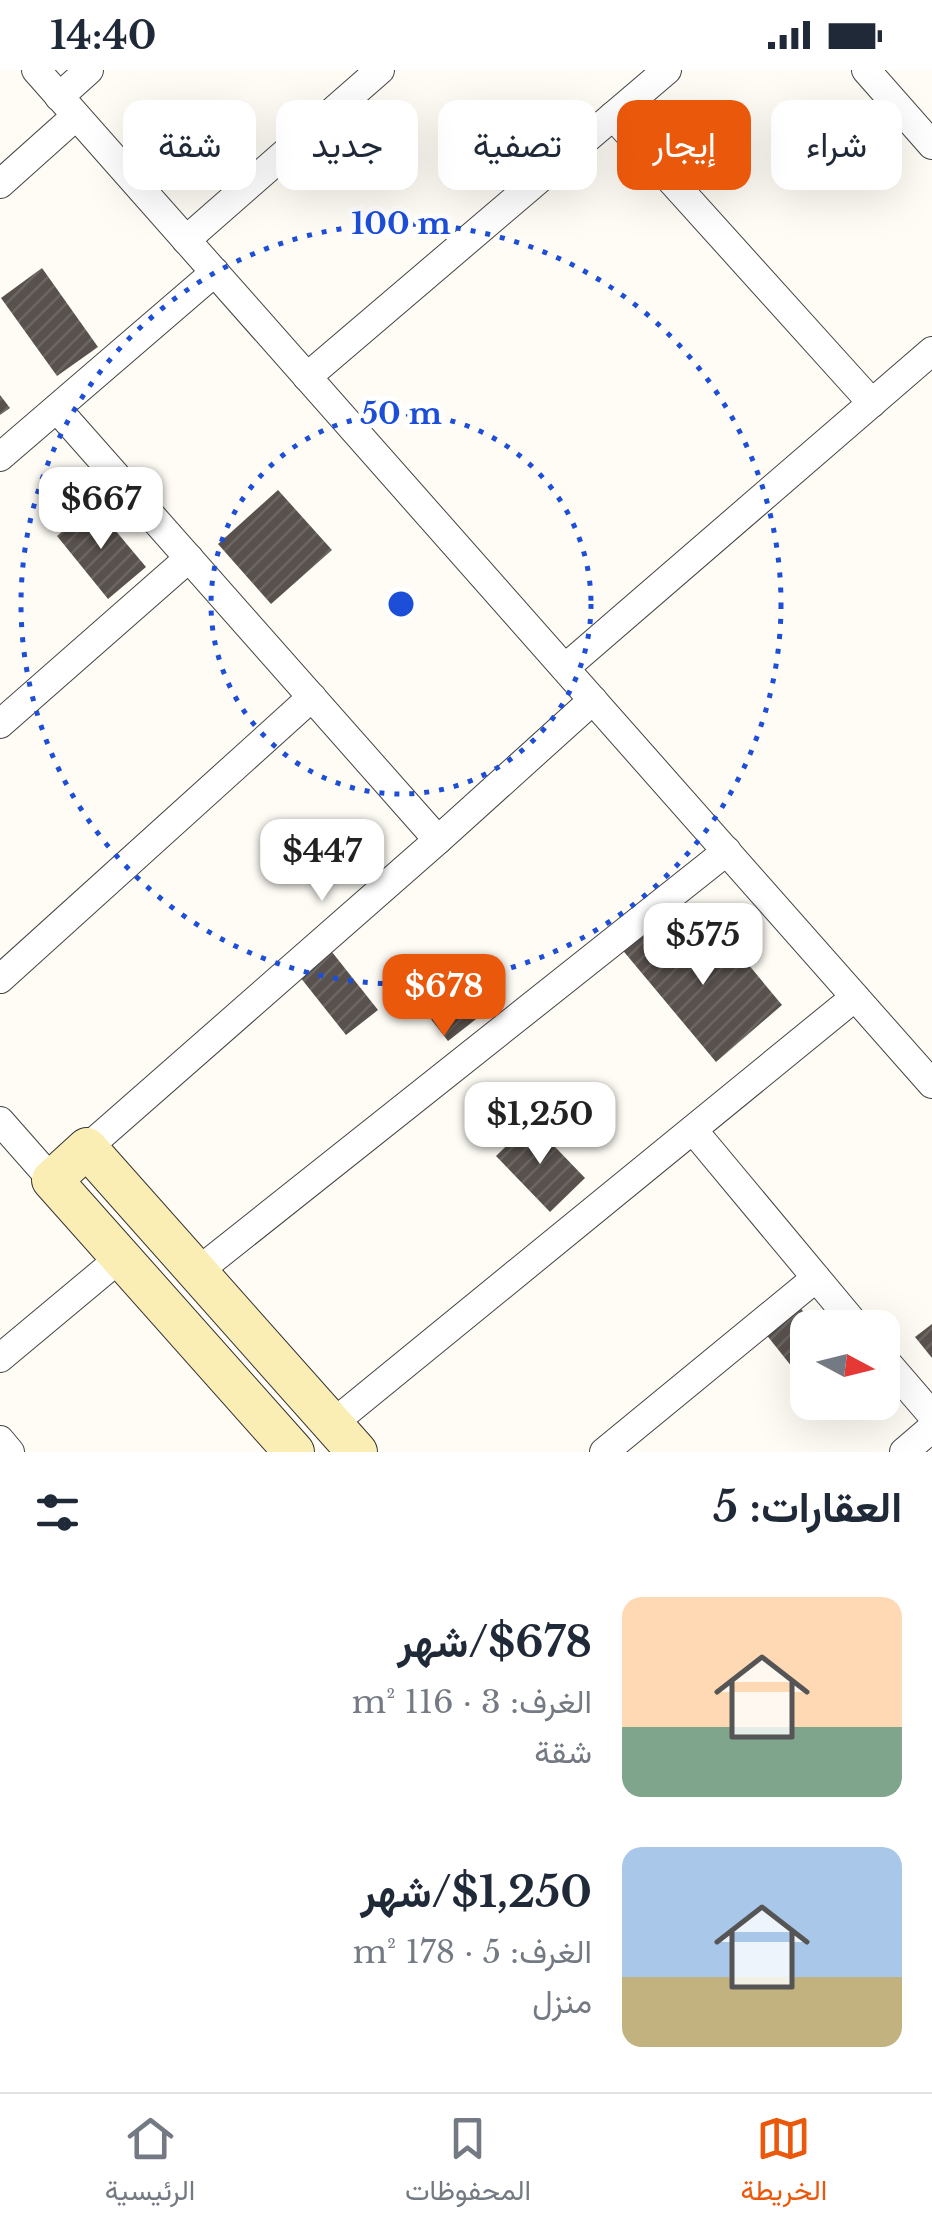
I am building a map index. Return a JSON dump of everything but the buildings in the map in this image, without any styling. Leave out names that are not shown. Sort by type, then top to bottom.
[{"type":"street","points":[[36,70],[932,1084]]},
{"type":"street","points":[[0,184],[68,106],[89,70]]},
{"type":"street","points":[[186,240],[380,70]]},
{"type":"street","points":[[308,376],[667,70]]},
{"type":"street","points":[[866,70],[932,145]]},
{"type":"street","points":[[613,116],[872,403]]},
{"type":"street","points":[[0,457],[215,272]]},
{"type":"street","points":[[565,668],[932,351]]},
{"type":"street","points":[[57,409],[438,840]]},
{"type":"street","points":[[0,724],[189,558]]},
{"type":"street","points":[[0,978],[312,697]]},
{"type":"street","points":[[52,1180],[593,700]]},
{"type":"street","points":[[197,1272],[727,851]]},
{"type":"street","points":[[87,1148],[344,1438],[693,1130],[856,997]]},
{"type":"street","points":[[0,1122],[294,1452]]},
{"type":"street","points":[[693,1130],[843,1310]]},
{"type":"street","points":[[0,1358],[121,1257]]},
{"type":"street","points":[[604,1452],[816,1278]]},
{"type":"street","points":[[900,1378],[932,1416]]},
{"type":"street","points":[[904,1452],[932,1428]]},
{"type":"street","points":[[0,1440],[10,1452]]}]
